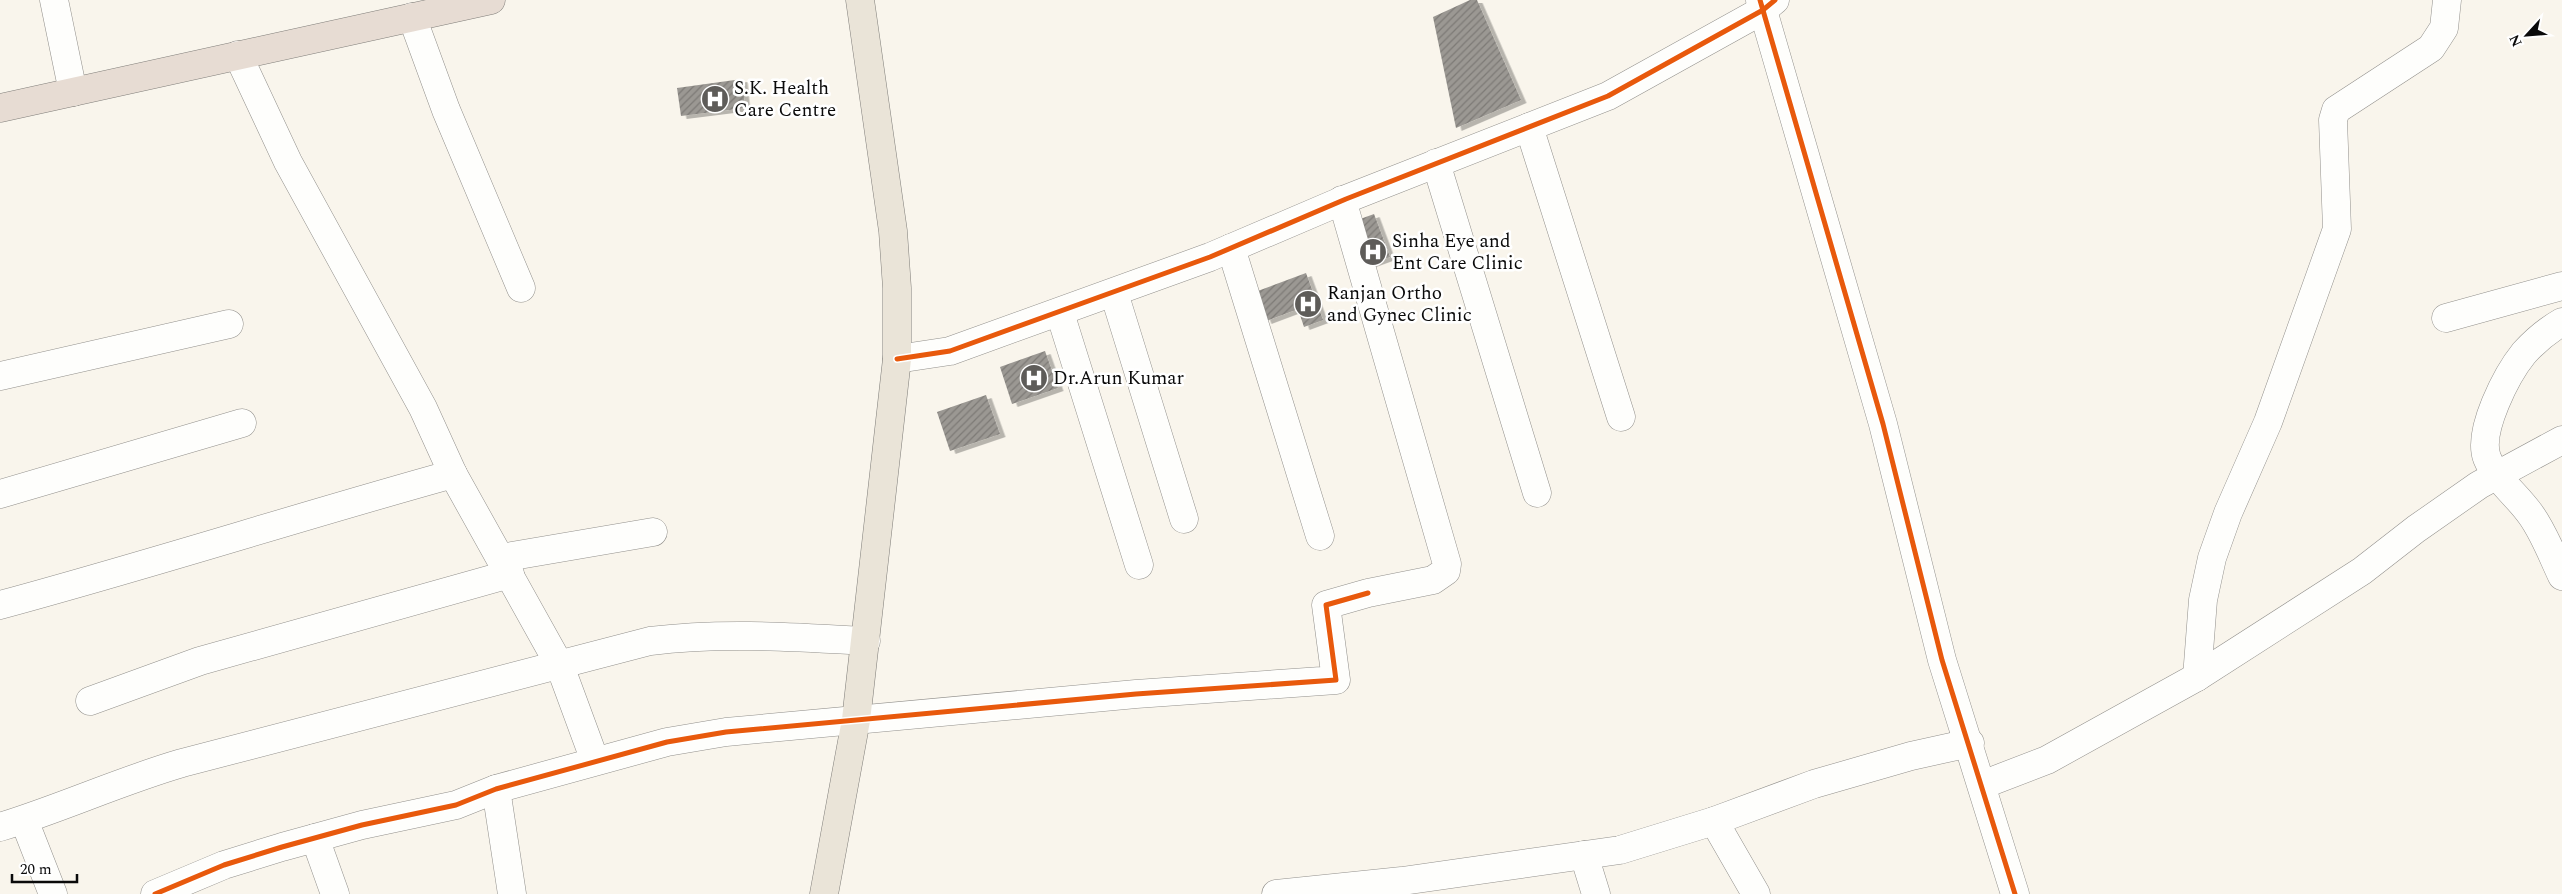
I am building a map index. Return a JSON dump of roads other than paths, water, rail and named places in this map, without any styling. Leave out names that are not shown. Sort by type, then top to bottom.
[{"type":"highway","points":[[0,108],[491,0]]},
{"type":"main road","points":[[824,894],[856,720],[897,359],[897,288],[893,231],[860,0]]},
{"type":"street","points":[[54,0],[73,92]]},
{"type":"street","points":[[2197,678],[2203,600],[2212,558],[2228,513],[2268,422],[2337,229],[2333,125],[2336,110],[2431,48],[2444,28],[2447,0]]},
{"type":"street","points":[[897,359],[950,351],[1060,313],[1231,248],[1342,200],[1608,96],[1766,3],[1883,424],[1942,660],[1970,744],[2015,894]]},
{"type":"street","points":[[412,17],[446,110],[521,288]]},
{"type":"street","points":[[238,55],[288,162],[423,408],[453,474],[506,566],[560,666],[595,761]]},
{"type":"street","points":[[1529,127],[1620,417]]},
{"type":"street","points":[[1436,163],[1537,493]]},
{"type":"street","points":[[155,894],[224,865],[362,825],[456,805],[496,789],[667,742],[726,732],[1136,694],[1336,680],[1326,605],[1368,593],[1433,580],[1446,571],[1447,564],[1342,200]]},
{"type":"street","points":[[1231,248],[1320,536]]},
{"type":"street","points":[[2446,318],[2562,286]]},
{"type":"street","points":[[1114,293],[1184,519]]},
{"type":"street","points":[[1060,313],[1138,565]]},
{"type":"street","points":[[2562,322],[2538,339],[2524,354],[2508,378],[2489,421],[2485,447],[2487,457],[2497,474],[2532,516],[2562,576]]},
{"type":"street","points":[[0,376],[229,324]]},
{"type":"street","points":[[0,494],[242,423]]},
{"type":"street","points":[[1982,786],[2047,760],[2197,678],[2362,571],[2416,529],[2497,474],[2562,440]]},
{"type":"street","points":[[0,604],[148,565],[316,512],[453,474]]},
{"type":"street","points":[[90,700],[200,661],[506,566],[653,532]]},
{"type":"street","points":[[53,894],[12,823],[126,781],[182,763],[560,666],[633,645],[698,635],[748,635],[866,641]]},
{"type":"street","points":[[1276,894],[1402,881],[1620,850],[1714,821],[1814,784],[1911,756],[1970,744]]},
{"type":"street","points":[[496,789],[512,894]]},
{"type":"street","points":[[1714,821],[1756,894]]},
{"type":"street","points":[[315,838],[335,894]]},
{"type":"street","points":[[1584,855],[1596,894]]},
{"type":"place","name":"S.K. Health Care Centre","points":[[715,99]]},
{"type":"place","name":"Sinha Eye and Ent Care Clinic","points":[[1373,252]]},
{"type":"place","name":"Ranjan Ortho and Gynec Clinic","points":[[1308,304]]},
{"type":"place","name":"Dr.Arun Kumar","points":[[1034,378]]}]
